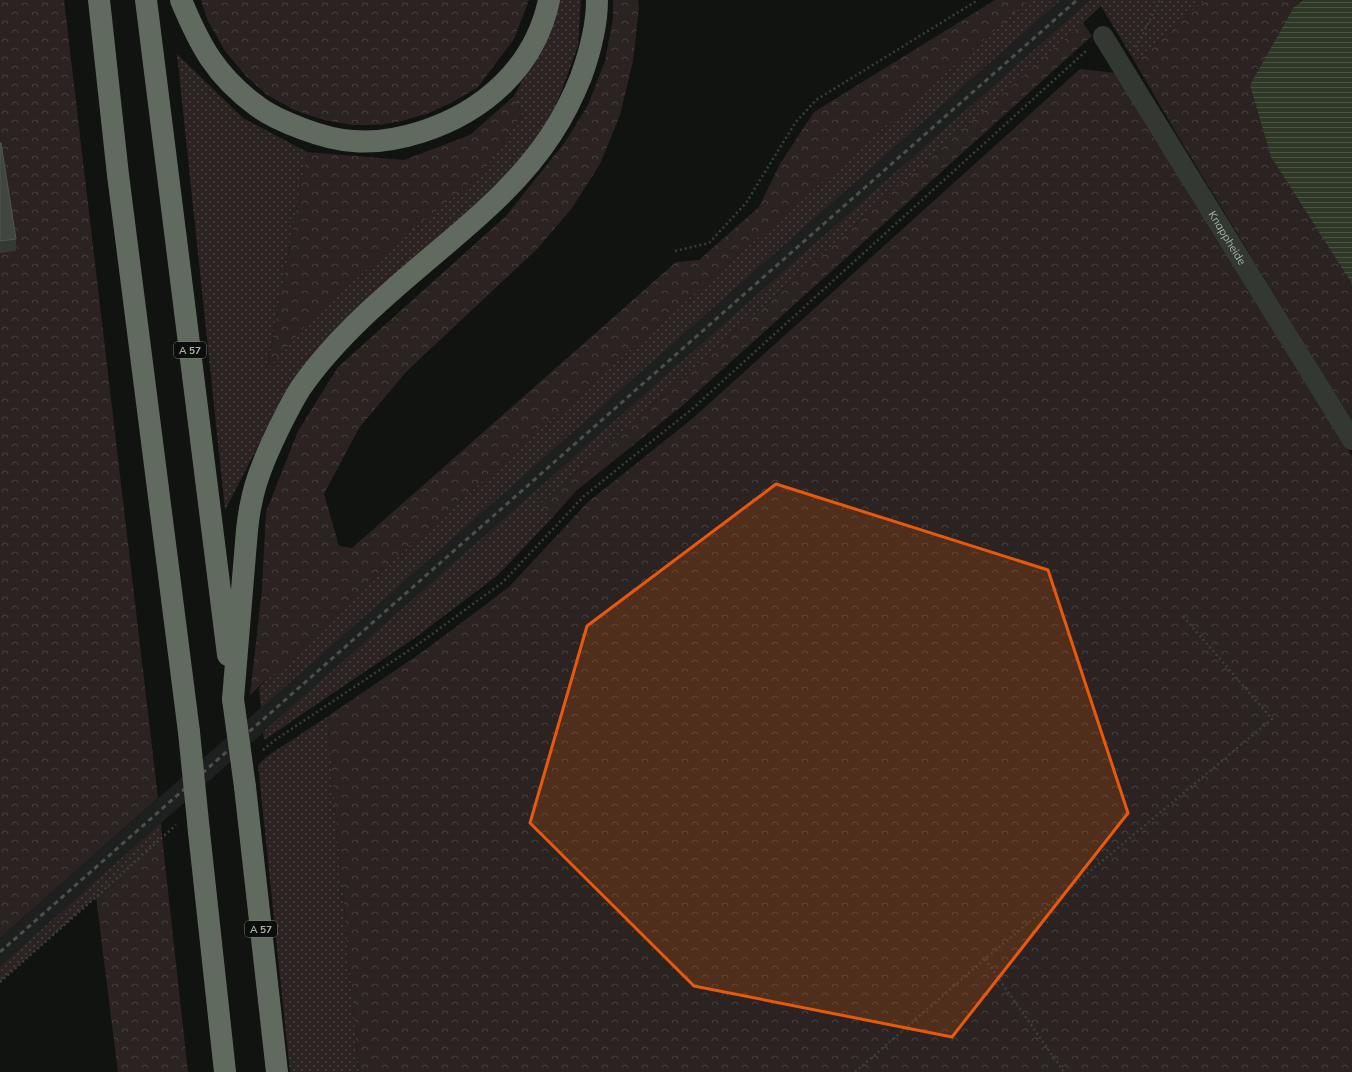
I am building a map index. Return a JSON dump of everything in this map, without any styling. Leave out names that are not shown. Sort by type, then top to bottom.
[{"type":"highway","points":[[98,0],[120,191],[189,732],[225,1072]]},
{"type":"highway","name":"A 57","points":[[146,0],[245,787],[277,1072]]},
{"type":"highway","points":[[181,0],[193,29],[210,61],[232,86],[258,107],[290,124],[323,136],[352,141],[379,141],[412,135],[434,128],[460,116],[486,100],[509,79],[530,51],[546,16],[549,0]]},
{"type":"highway","points":[[233,699],[247,530],[251,503],[266,459],[287,412],[300,389],[329,352],[363,317],[502,194],[551,136],[573,97],[589,56],[597,16],[597,0]]},
{"type":"street","name":"Knappheide","points":[[1103,36],[1352,440]]},
{"type":"path","points":[[675,251],[709,243],[746,203],[796,123],[816,100],[978,0]]},
{"type":"path","points":[[1124,71],[1160,0]]},
{"type":"path","points":[[263,750],[275,740],[420,643],[503,582],[584,496],[692,409],[1103,36]]},
{"type":"path","points":[[855,1072],[985,959],[1272,719],[1182,615]]},
{"type":"path","points":[[0,982],[178,823]]},
{"type":"path","points":[[985,959],[1064,1072]]},
{"type":"highlighted area","points":[[776,484],[1048,570],[1128,813],[952,1037],[694,986],[530,823],[587,626]]},
{"type":"shaded area","points":[[1061,0],[1090,0],[0,966],[0,938]]},
{"type":"shaded area","points":[[1303,0],[1352,0],[1352,284],[1271,157],[1250,85],[1294,7]]},
{"type":"green space","points":[[0,0],[64,0],[158,798],[0,938]]},
{"type":"green space","points":[[201,0],[529,0],[514,39],[478,87],[453,102],[429,113],[402,121],[380,125],[352,125],[324,120],[294,110],[266,94],[245,75],[225,51],[208,21]]},
{"type":"green space","points":[[559,0],[581,0],[578,46],[547,130],[476,208],[296,380],[255,452],[225,510],[177,54],[243,118],[307,152],[267,369],[321,308],[423,221],[481,175],[522,114],[514,96],[529,68]]},
{"type":"green space","points":[[613,0],[638,0],[639,8],[633,61],[620,115],[600,164],[572,208],[537,249],[406,372],[359,428],[324,494],[339,546],[352,548],[676,262],[699,260],[759,207],[780,164],[814,112],[995,0],[1029,0],[632,348],[365,586],[311,638],[288,667],[270,676],[250,695],[262,589],[266,512],[298,431],[338,367],[506,216],[565,142],[588,105],[605,61],[613,18]]},
{"type":"green space","points":[[1029,0],[1061,0],[261,708],[259,688],[270,676],[288,667],[311,638],[365,586],[632,348]]},
{"type":"green space","points":[[1090,0],[1205,0],[1135,62],[1101,6],[539,505],[552,518],[498,575],[416,637],[264,740],[263,732]]},
{"type":"green space","points":[[1205,0],[1302,0],[1294,7],[1271,157],[1352,284],[1352,423],[1175,131],[1135,62]]},
{"type":"green space","points":[[1083,23],[1092,36],[682,406],[576,491],[552,518],[539,505]]},
{"type":"green space","points":[[1080,69],[1116,73],[1160,140],[1352,456],[1352,1072],[359,1072],[327,717],[425,650],[509,587],[588,502],[692,419]]},
{"type":"green space","points":[[514,96],[522,114],[481,175],[423,221],[321,308],[267,370],[307,152],[404,160],[470,135]]},
{"type":"green space","points":[[327,717],[359,1072],[290,1072],[258,765],[266,757]]},
{"type":"green space","points":[[161,823],[162,837],[0,982],[0,966]]},
{"type":"green space","points":[[162,837],[188,1072],[118,1072],[96,897]]},
{"type":"building","points":[[0,143],[16,239],[0,241]]},
{"type":"railway","points":[[0,952],[1077,0]]}]
